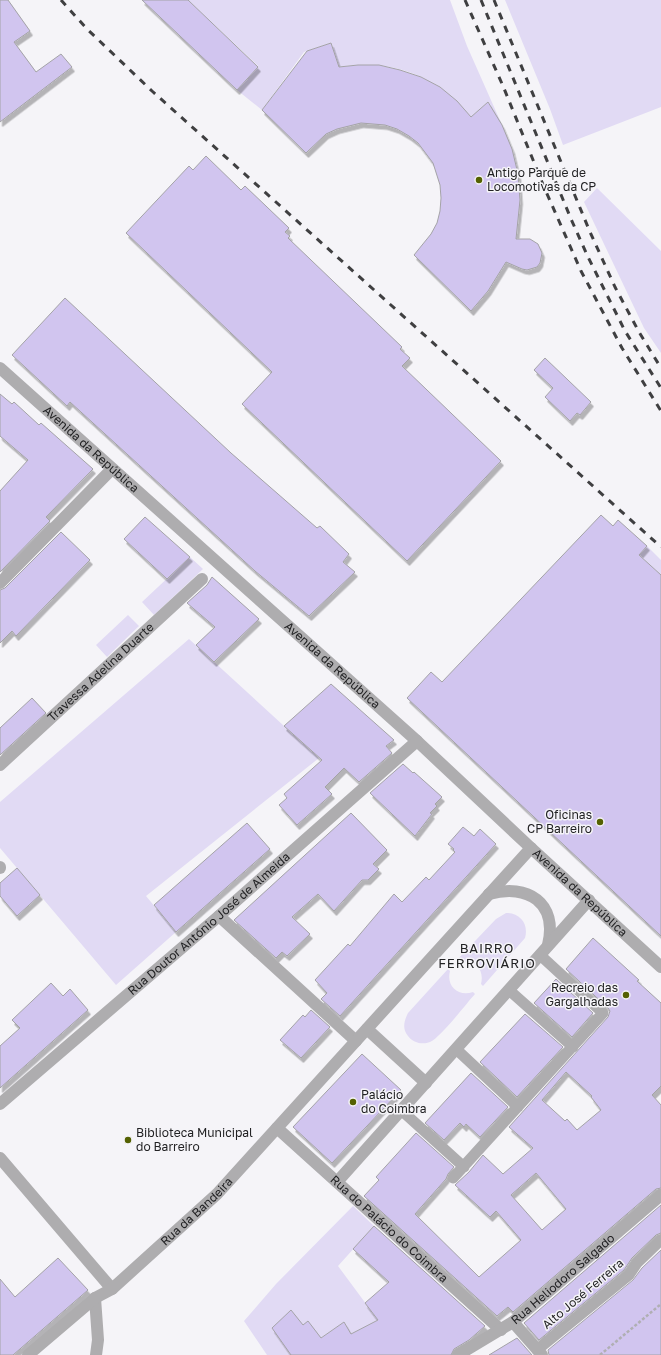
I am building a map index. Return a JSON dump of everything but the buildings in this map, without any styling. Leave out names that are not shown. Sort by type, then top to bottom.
[{"type":"street","name":"Avenida da República","points":[[0,368],[417,741],[531,848],[661,966]]},
{"type":"street","points":[[0,583],[112,469]]},
{"type":"street","name":"Travessa Adelina Duarte","points":[[0,765],[202,579]]},
{"type":"street","name":"Rua Doutor António José de Almeida","points":[[0,1104],[219,916],[417,741]]},
{"type":"street","name":"Rua da Bandeira","points":[[28,1355],[95,1298],[112,1289],[205,1205],[531,848]]},
{"type":"street","points":[[489,894],[501,890],[513,890],[526,893],[537,900],[545,909],[550,922],[551,934],[544,951]]},
{"type":"street","points":[[337,1182],[589,900]]},
{"type":"street","points":[[219,916],[356,1041]]},
{"type":"street","points":[[367,1029],[426,1083]]},
{"type":"street","name":"Rua do Palácio do Coimbra","points":[[276,1128],[501,1330]]},
{"type":"street","points":[[0,1158],[112,1289]]},
{"type":"street","name":"Rua Heliodoro Salgado","points":[[458,1355],[513,1322],[661,1195]]},
{"type":"street","points":[[95,1298],[98,1340],[96,1355]]},
{"type":"street","points":[[513,1322],[540,1352]]},
{"type":"lane","points":[[453,1178],[603,1013],[544,951]]},
{"type":"lane","points":[[509,990],[573,1047]]},
{"type":"lane","points":[[456,1049],[518,1107]]},
{"type":"lane","points":[[401,1110],[464,1167]]},
{"type":"lane","name":"Alto José Ferreira","points":[[540,1352],[630,1275],[637,1263],[661,1240]]},
{"type":"path","points":[[600,1355],[661,1304]]},
{"type":"shaded area","points":[[188,0],[450,0],[467,46],[502,125],[488,102],[471,117],[443,90],[412,73],[396,68],[378,66],[359,65],[339,67],[331,43],[304,52],[262,110],[237,90],[258,66]]},
{"type":"shaded area","points":[[505,0],[661,0],[661,107],[563,145],[550,109]]},
{"type":"shaded area","points":[[597,188],[661,251],[661,353],[644,328],[584,202]]},
{"type":"shaded area","points":[[647,546],[661,560],[661,575],[639,555]]},
{"type":"shaded area","points":[[190,557],[203,569],[154,615],[142,602]]},
{"type":"shaded area","points":[[128,615],[139,626],[107,657],[96,645]]},
{"type":"shaded area","points":[[189,639],[319,758],[146,896],[176,932],[116,985],[0,848],[0,802]]},
{"type":"shaded area","points":[[506,913],[515,915],[522,920],[526,928],[525,938],[483,986],[481,984],[481,973],[477,966],[473,963],[458,963],[456,961],[496,919]]},
{"type":"shaded area","points":[[448,969],[450,971],[450,981],[454,989],[458,992],[473,992],[475,994],[446,1028],[434,1039],[430,1042],[424,1043],[415,1042],[405,1031],[404,1025],[408,1013]]},
{"type":"shaded area","points":[[353,1206],[374,1226],[338,1266],[378,1320],[360,1330],[363,1355],[343,1323],[295,1355],[267,1355],[244,1321],[276,1284]]},
{"type":"railway","points":[[61,0],[87,29],[152,91],[661,547]]},
{"type":"railway","points":[[465,0],[581,271],[622,348],[661,411]]},
{"type":"railway","points":[[481,0],[588,257],[625,331],[661,388]]},
{"type":"railway","points":[[494,0],[590,232],[615,287],[639,332],[661,368]]},
{"type":"place","name":"Antigo Parque de Locomotivas da CP","points":[[479,180]]},
{"type":"place","name":"Oficinas CP Barreiro","points":[[600,822]]},
{"type":"place","name":"Recreio das Gargalhadas","points":[[626,995]]},
{"type":"place","name":"Palácio do Coimbra","points":[[353,1102]]},
{"type":"place","name":"Biblioteca Municipal do Barreiro","points":[[128,1140]]},
{"type":"district","name":"BAIRRO FERROVIÁRIO","points":[[487,956]]}]
